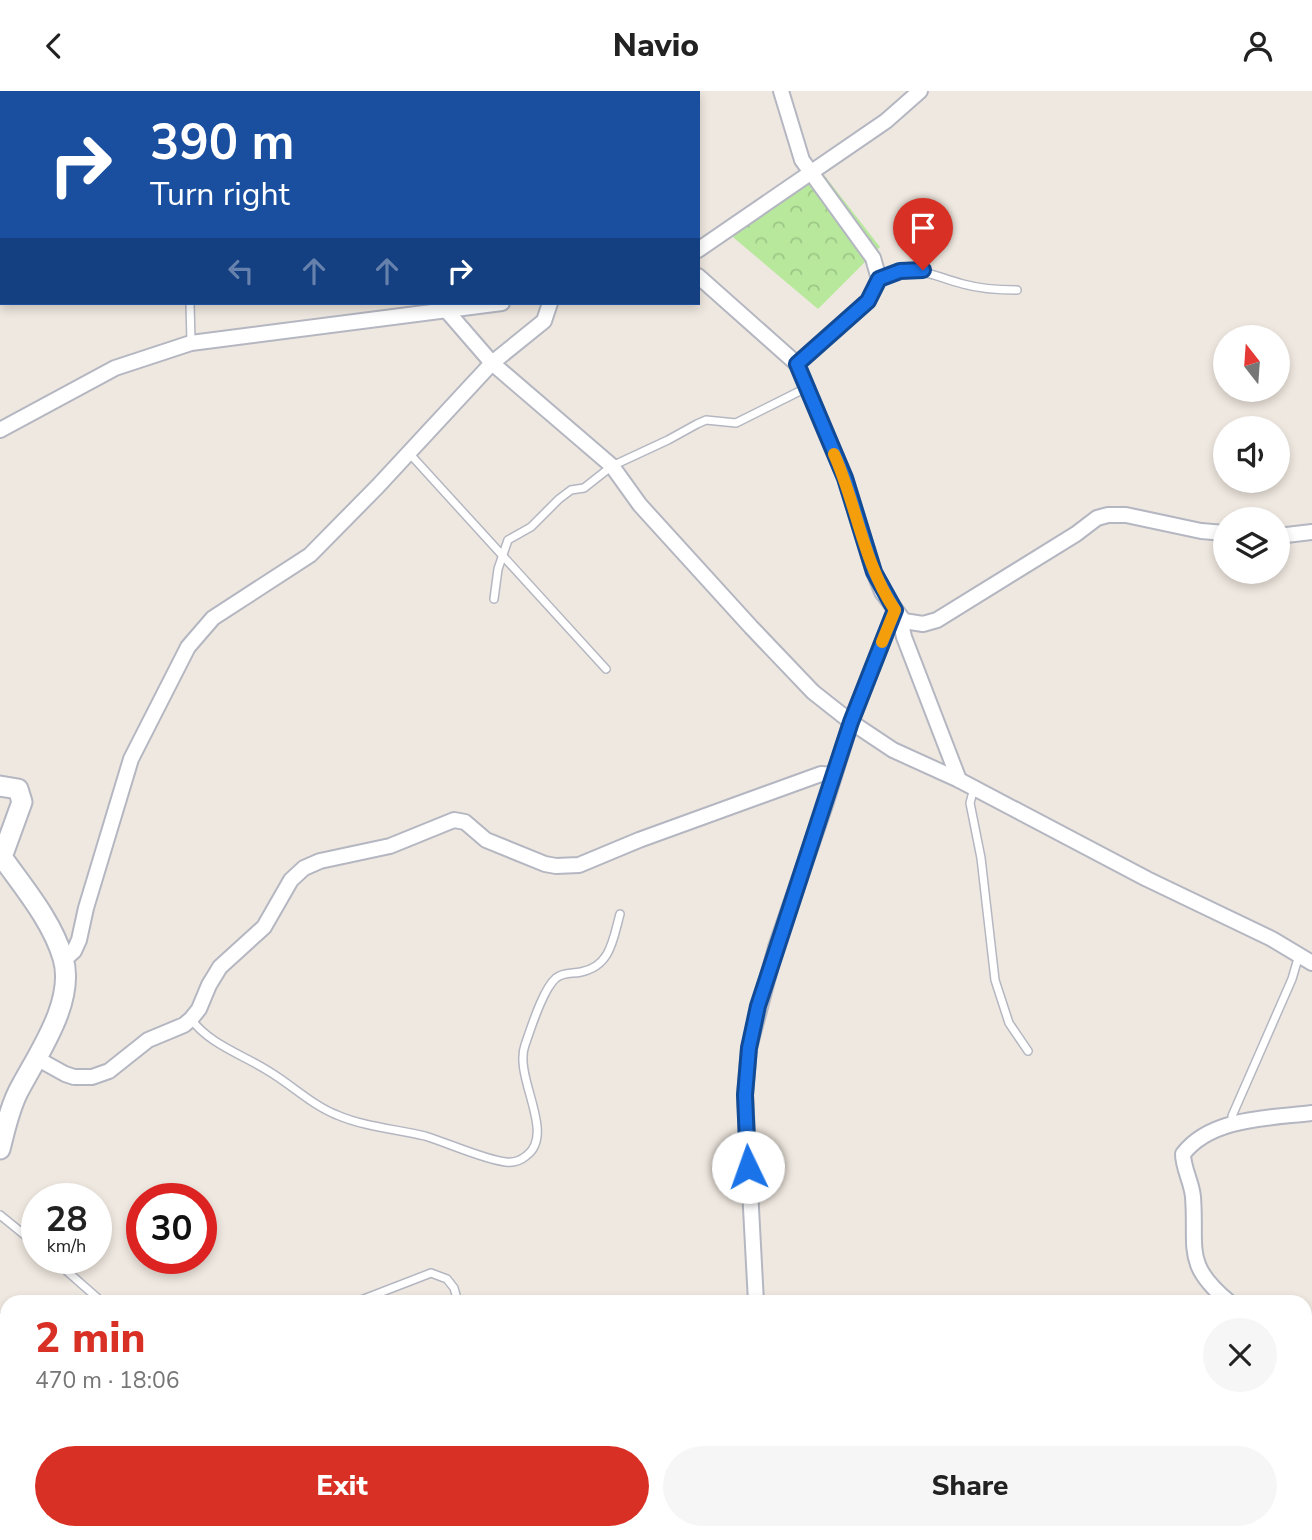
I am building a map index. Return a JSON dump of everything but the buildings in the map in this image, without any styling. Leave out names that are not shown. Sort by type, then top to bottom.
[{"type":"street","points":[[780,91],[797,149],[810,172],[873,258],[879,279],[868,301],[797,364]]},
{"type":"street","points":[[700,249],[886,121],[920,91]]},
{"type":"street","points":[[700,278],[797,364],[845,478],[874,572],[900,615],[904,636],[959,780]]},
{"type":"street","points":[[0,430],[115,368],[191,343],[463,305]]},
{"type":"street","points":[[64,960],[74,951],[79,940],[86,908],[131,759],[188,647],[213,618],[310,555],[492,363],[544,321],[550,305]]},
{"type":"street","points":[[444,306],[492,363],[612,466],[640,505],[751,627],[813,692],[851,722],[893,750],[959,780],[1306,959]]},
{"type":"street","points":[[900,615],[923,624],[937,620],[1076,534],[1097,518],[1108,515],[1126,515],[1213,532]]},
{"type":"street","points":[[1290,535],[1312,532]]},
{"type":"street","points":[[756,1295],[745,1095],[749,1048],[776,947],[851,722],[900,615]]},
{"type":"street","points":[[38,1059],[74,1077],[100,1075],[116,1066],[148,1040],[184,1025],[199,1009],[220,967],[256,937],[271,918],[291,880],[312,864],[390,846],[454,820],[465,822],[486,840],[545,864],[579,865],[639,840],[821,774],[834,775]]},
{"type":"street","points":[[0,786],[18,789],[22,801],[1,858],[47,924],[64,960],[65,975],[63,996],[38,1059],[18,1093],[0,1149]]},
{"type":"street","points":[[1222,1295],[1202,1275],[1195,1260],[1192,1233],[1193,1194],[1183,1158],[1187,1149],[1200,1139],[1232,1125],[1312,1113]]},
{"type":"lane","points":[[879,279],[900,271],[923,270],[973,286],[1017,290]]},
{"type":"lane","points":[[190,305],[191,343]]},
{"type":"lane","points":[[494,599],[502,555],[508,540],[531,527],[565,494],[584,488],[612,466],[696,424],[706,420],[736,423],[808,387]]},
{"type":"lane","points":[[408,453],[606,669]]},
{"type":"lane","points":[[974,788],[970,803],[981,859],[995,980],[1009,1023],[1028,1051]]},
{"type":"lane","points":[[191,1019],[207,1037],[269,1071],[312,1103],[337,1115],[425,1136],[498,1161],[519,1161],[530,1153],[537,1142],[534,1110],[523,1076],[522,1056],[547,991],[561,975],[587,971],[610,953],[620,915]]},
{"type":"lane","points":[[1232,1125],[1231,1118],[1292,979],[1306,959]]},
{"type":"lane","points":[[0,1215],[21,1232]]},
{"type":"lane","points":[[374,1295],[431,1273],[447,1279],[456,1295]]},
{"type":"lane","points":[[70,1274],[94,1295]]},
{"type":"green space","points":[[817,166],[880,247],[818,309],[721,227]]},
{"type":"slow traffic","points":[[834,454],[845,478],[874,572],[882,591],[895,610],[882,642]]},
{"type":"route","points":[[748,1167],[745,1095],[749,1048],[758,1006],[851,722],[895,610],[882,591],[874,572],[845,478],[797,364],[868,301],[879,279],[900,271],[923,270]]}]
